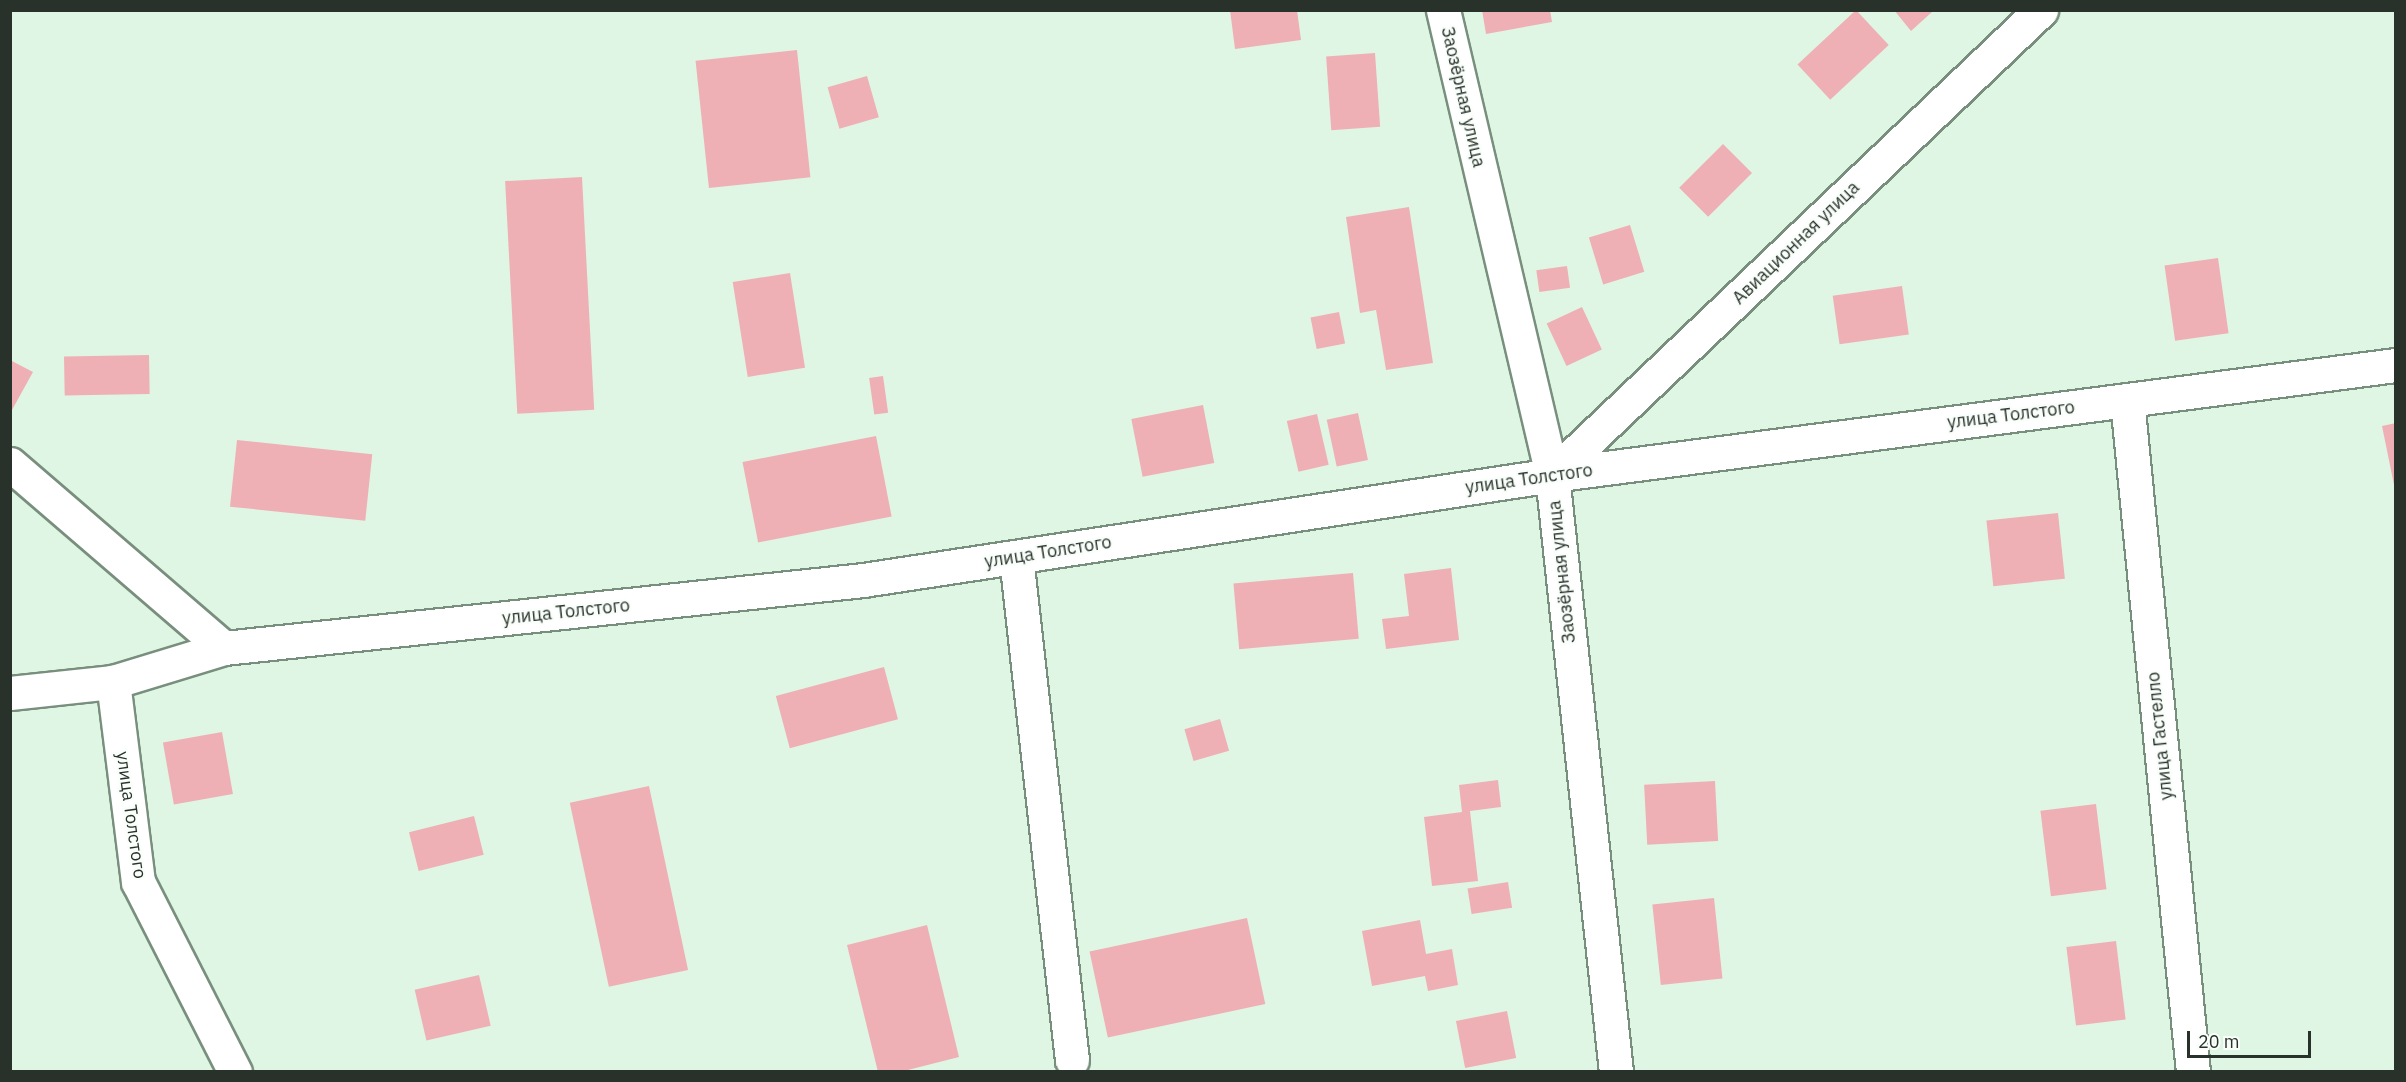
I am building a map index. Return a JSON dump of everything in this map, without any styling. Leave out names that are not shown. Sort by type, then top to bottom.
[{"type":"street","name":"Заозёрная улица","points":[[1443,10],[1552,475],[1616,1071]]},
{"type":"street","name":"Авиационная улица","points":[[1552,475],[2041,10]]},
{"type":"street","name":"улица Толстого","points":[[235,1071],[138,882],[113,682],[224,648],[863,580],[1552,475],[2396,365]]},
{"type":"street","name":"улица Гастелло","points":[[2127,400],[2193,1071]]},
{"type":"street","points":[[10,464],[224,648]]},
{"type":"street","points":[[1016,556],[1072,1060]]},
{"type":"street","points":[[10,693],[113,682]]},
{"type":"building","points":[[1230,10],[1297,10],[1301,40],[1235,49]]},
{"type":"building","points":[[1482,10],[1550,10],[1552,22],[1486,34]]},
{"type":"building","points":[[1856,10],[1889,45],[1830,100],[1797,65]]},
{"type":"building","points":[[1894,10],[1931,10],[1932,12],[1911,31]]},
{"type":"building","points":[[797,50],[810,177],[709,188],[696,61]]},
{"type":"building","points":[[1375,53],[1380,127],[1331,130],[1326,56]]},
{"type":"building","points":[[867,76],[879,117],[839,129],[828,87]]},
{"type":"building","points":[[1723,144],[1752,173],[1708,217],[1679,188]]},
{"type":"building","points":[[582,177],[594,410],[517,414],[505,181]]},
{"type":"building","points":[[1409,207],[1433,363],[1386,370],[1376,310],[1360,313],[1346,217]]},
{"type":"building","points":[[1630,225],[1644,272],[1603,284],[1589,238]]},
{"type":"building","points":[[2218,258],[2229,333],[2175,341],[2165,266]]},
{"type":"building","points":[[1567,266],[1570,288],[1539,292],[1536,270]]},
{"type":"building","points":[[790,273],[805,368],[748,377],[733,282]]},
{"type":"building","points":[[1902,286],[1909,335],[1840,344],[1833,296]]},
{"type":"building","points":[[1582,307],[1602,350],[1567,366],[1547,323]]},
{"type":"building","points":[[1339,312],[1345,343],[1317,349],[1311,318]]},
{"type":"building","points":[[149,355],[150,394],[65,395],[64,356]]},
{"type":"building","points":[[10,360],[33,372],[12,410],[10,408]]},
{"type":"building","points":[[883,376],[888,413],[874,415],[869,378]]},
{"type":"building","points":[[1203,405],[1214,463],[1143,477],[1131,419]]},
{"type":"building","points":[[1358,413],[1368,460],[1337,467],[1327,420]]},
{"type":"building","points":[[1317,414],[1329,465],[1298,472],[1287,421]]},
{"type":"building","points":[[2396,423],[2396,485],[2394,485],[2382,426]]},
{"type":"building","points":[[876,436],[892,516],[758,542],[742,462]]},
{"type":"building","points":[[237,440],[372,454],[365,521],[230,507]]},
{"type":"building","points":[[2058,513],[2065,579],[1993,586],[1986,521]]},
{"type":"building","points":[[1451,568],[1459,640],[1386,649],[1382,619],[1409,616],[1404,574]]},
{"type":"building","points":[[1353,573],[1359,639],[1239,649],[1233,583]]},
{"type":"building","points":[[884,667],[898,719],[790,748],[776,696]]},
{"type":"building","points":[[1220,719],[1229,751],[1194,761],[1184,729]]},
{"type":"building","points":[[222,732],[233,794],[174,804],[163,742]]},
{"type":"building","points":[[1498,780],[1501,807],[1470,811],[1478,881],[1432,886],[1424,817],[1462,812],[1459,785]]},
{"type":"building","points":[[1715,781],[1718,841],[1647,845],[1644,785]]},
{"type":"building","points":[[649,786],[688,970],[609,987],[570,803]]},
{"type":"building","points":[[2096,804],[2106,889],[2051,896],[2040,811]]},
{"type":"building","points":[[474,816],[484,855],[419,871],[409,832]]},
{"type":"building","points":[[1508,882],[1512,908],[1472,914],[1468,888]]},
{"type":"building","points":[[1714,898],[1722,979],[1661,985],[1652,904]]},
{"type":"building","points":[[1247,918],[1265,1004],[1108,1038],[1090,951]]},
{"type":"building","points":[[1420,920],[1426,954],[1452,949],[1458,985],[1428,991],[1425,976],[1372,986],[1362,931]]},
{"type":"building","points":[[927,925],[959,1057],[900,1072],[878,1072],[847,945]]},
{"type":"building","points":[[2116,941],[2126,1019],[2076,1026],[2066,947]]},
{"type":"building","points":[[479,975],[491,1026],[426,1041],[415,990]]},
{"type":"building","points":[[1507,1011],[1516,1058],[1465,1068],[1456,1021]]}]
